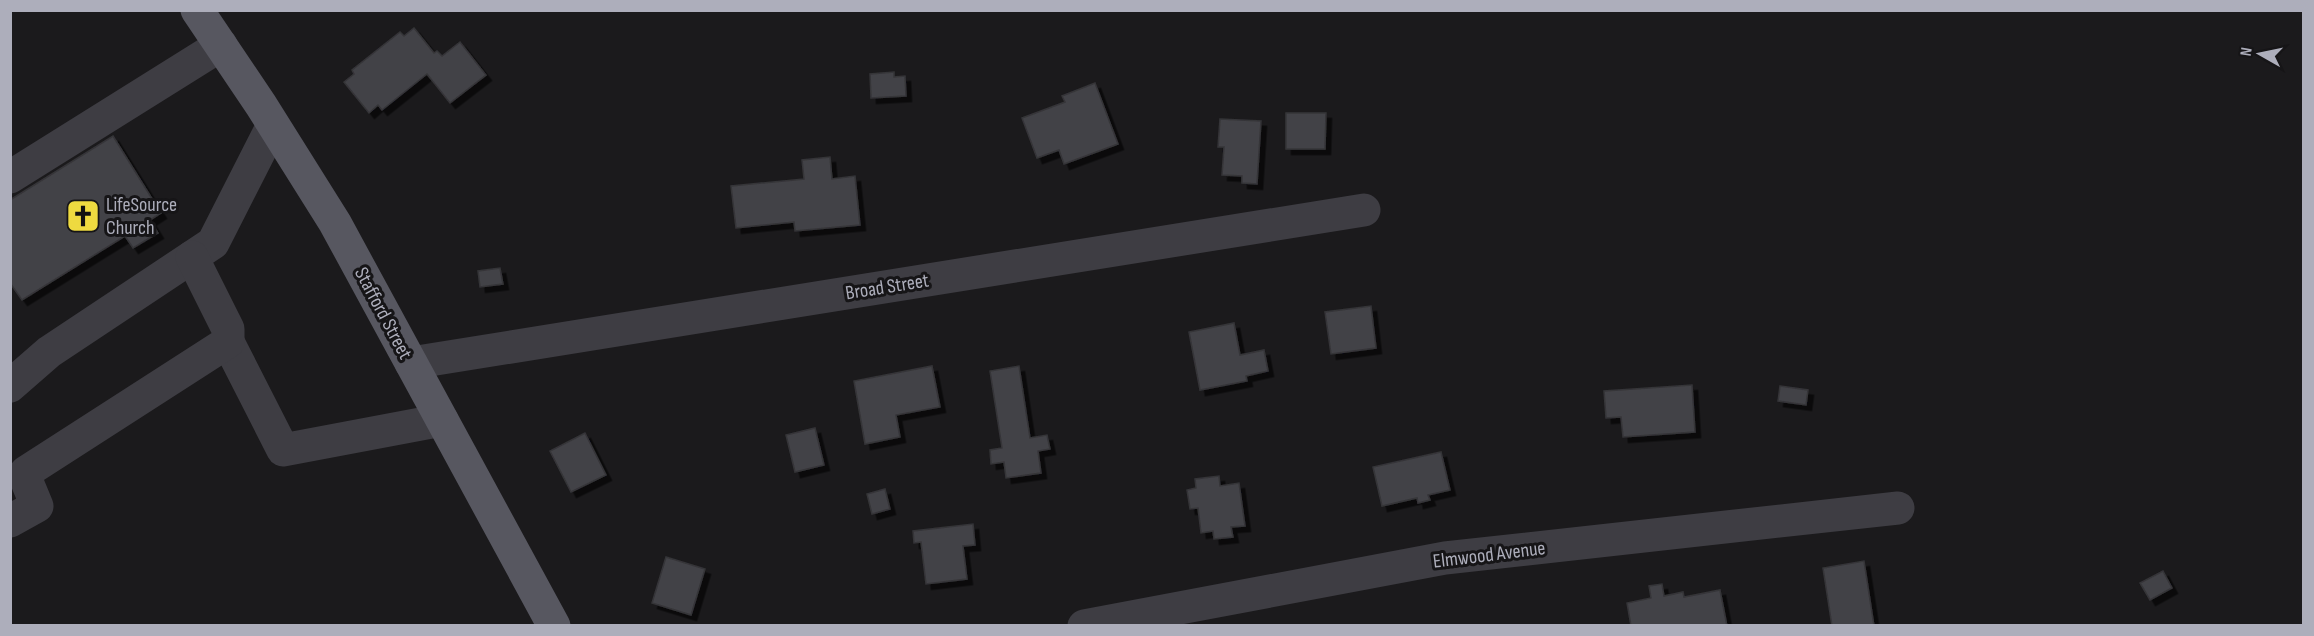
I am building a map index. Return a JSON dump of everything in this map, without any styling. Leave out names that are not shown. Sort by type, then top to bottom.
[{"type":"main road","name":"Stafford Street","points":[[197,10],[334,223],[554,626]]},
{"type":"street","points":[[10,177],[221,45]]},
{"type":"street","points":[[10,386],[48,352],[213,243],[273,125]]},
{"type":"street","name":"Broad Street","points":[[411,363],[1364,210]]},
{"type":"street","points":[[192,257],[228,328],[228,342],[283,450],[442,420]]},
{"type":"street","points":[[10,521],[37,506],[25,477],[26,472],[228,342]]},
{"type":"street","name":"Elmwood Avenue","points":[[1084,626],[1445,558],[1898,508]]},
{"type":"building","points":[[414,28],[434,53],[437,51],[442,56],[460,42],[486,75],[450,103],[427,74],[382,110],[378,105],[369,113],[344,82],[354,74],[352,70],[400,32],[404,36]]},
{"type":"building","points":[[894,72],[894,77],[905,76],[906,96],[871,98],[870,74]]},
{"type":"building","points":[[1095,83],[1118,144],[1064,164],[1059,150],[1037,158],[1022,118],[1065,102],[1062,96]]},
{"type":"building","points":[[1286,113],[1326,113],[1325,149],[1286,149]]},
{"type":"building","points":[[1220,119],[1261,121],[1257,184],[1242,183],[1242,176],[1222,175],[1224,147],[1218,147]]},
{"type":"building","name":"LifeSource Church","points":[[113,136],[161,213],[150,220],[158,233],[133,248],[125,236],[22,300],[10,283],[10,200]]},
{"type":"building","points":[[830,157],[832,179],[855,176],[860,225],[795,231],[794,222],[736,228],[731,186],[804,179],[802,160]]},
{"type":"building","points":[[500,268],[503,284],[480,287],[478,271]]},
{"type":"building","points":[[1371,306],[1376,348],[1331,354],[1325,312]]},
{"type":"building","points":[[1234,323],[1240,355],[1264,350],[1268,371],[1246,376],[1247,381],[1200,390],[1189,332]]},
{"type":"building","points":[[932,366],[940,407],[896,415],[900,437],[865,444],[854,381]]},
{"type":"building","points":[[1019,366],[1030,438],[1047,435],[1050,449],[1038,451],[1041,473],[1006,478],[1004,462],[991,464],[990,450],[1002,448],[990,371]]},
{"type":"building","points":[[1692,385],[1695,432],[1623,437],[1621,417],[1606,418],[1604,391]]},
{"type":"building","points":[[1780,386],[1808,390],[1806,405],[1778,401]]},
{"type":"building","points":[[815,428],[824,465],[795,472],[786,435]]},
{"type":"building","points":[[585,433],[606,475],[571,492],[550,451]]},
{"type":"building","points":[[1441,452],[1450,490],[1428,495],[1430,500],[1418,503],[1417,498],[1382,506],[1373,467]]},
{"type":"building","points":[[1219,476],[1220,486],[1239,483],[1245,526],[1231,527],[1233,537],[1214,539],[1213,531],[1201,533],[1198,508],[1190,509],[1187,490],[1196,488],[1195,479]]},
{"type":"building","points":[[885,489],[890,509],[872,514],[867,494]]},
{"type":"building","points":[[973,524],[975,545],[963,546],[967,579],[926,584],[921,542],[914,543],[913,531]]},
{"type":"building","points":[[666,557],[705,569],[691,615],[652,603]]},
{"type":"building","points":[[1864,561],[1874,626],[1832,626],[1823,568]]},
{"type":"building","points":[[2163,571],[2172,588],[2150,600],[2140,583]]},
{"type":"building","points":[[1662,584],[1664,596],[1683,592],[1684,597],[1720,590],[1727,626],[1631,626],[1627,603],[1651,598],[1649,586]]},
{"type":"place","name":"LifeSource Church","points":[[83,216]]}]
